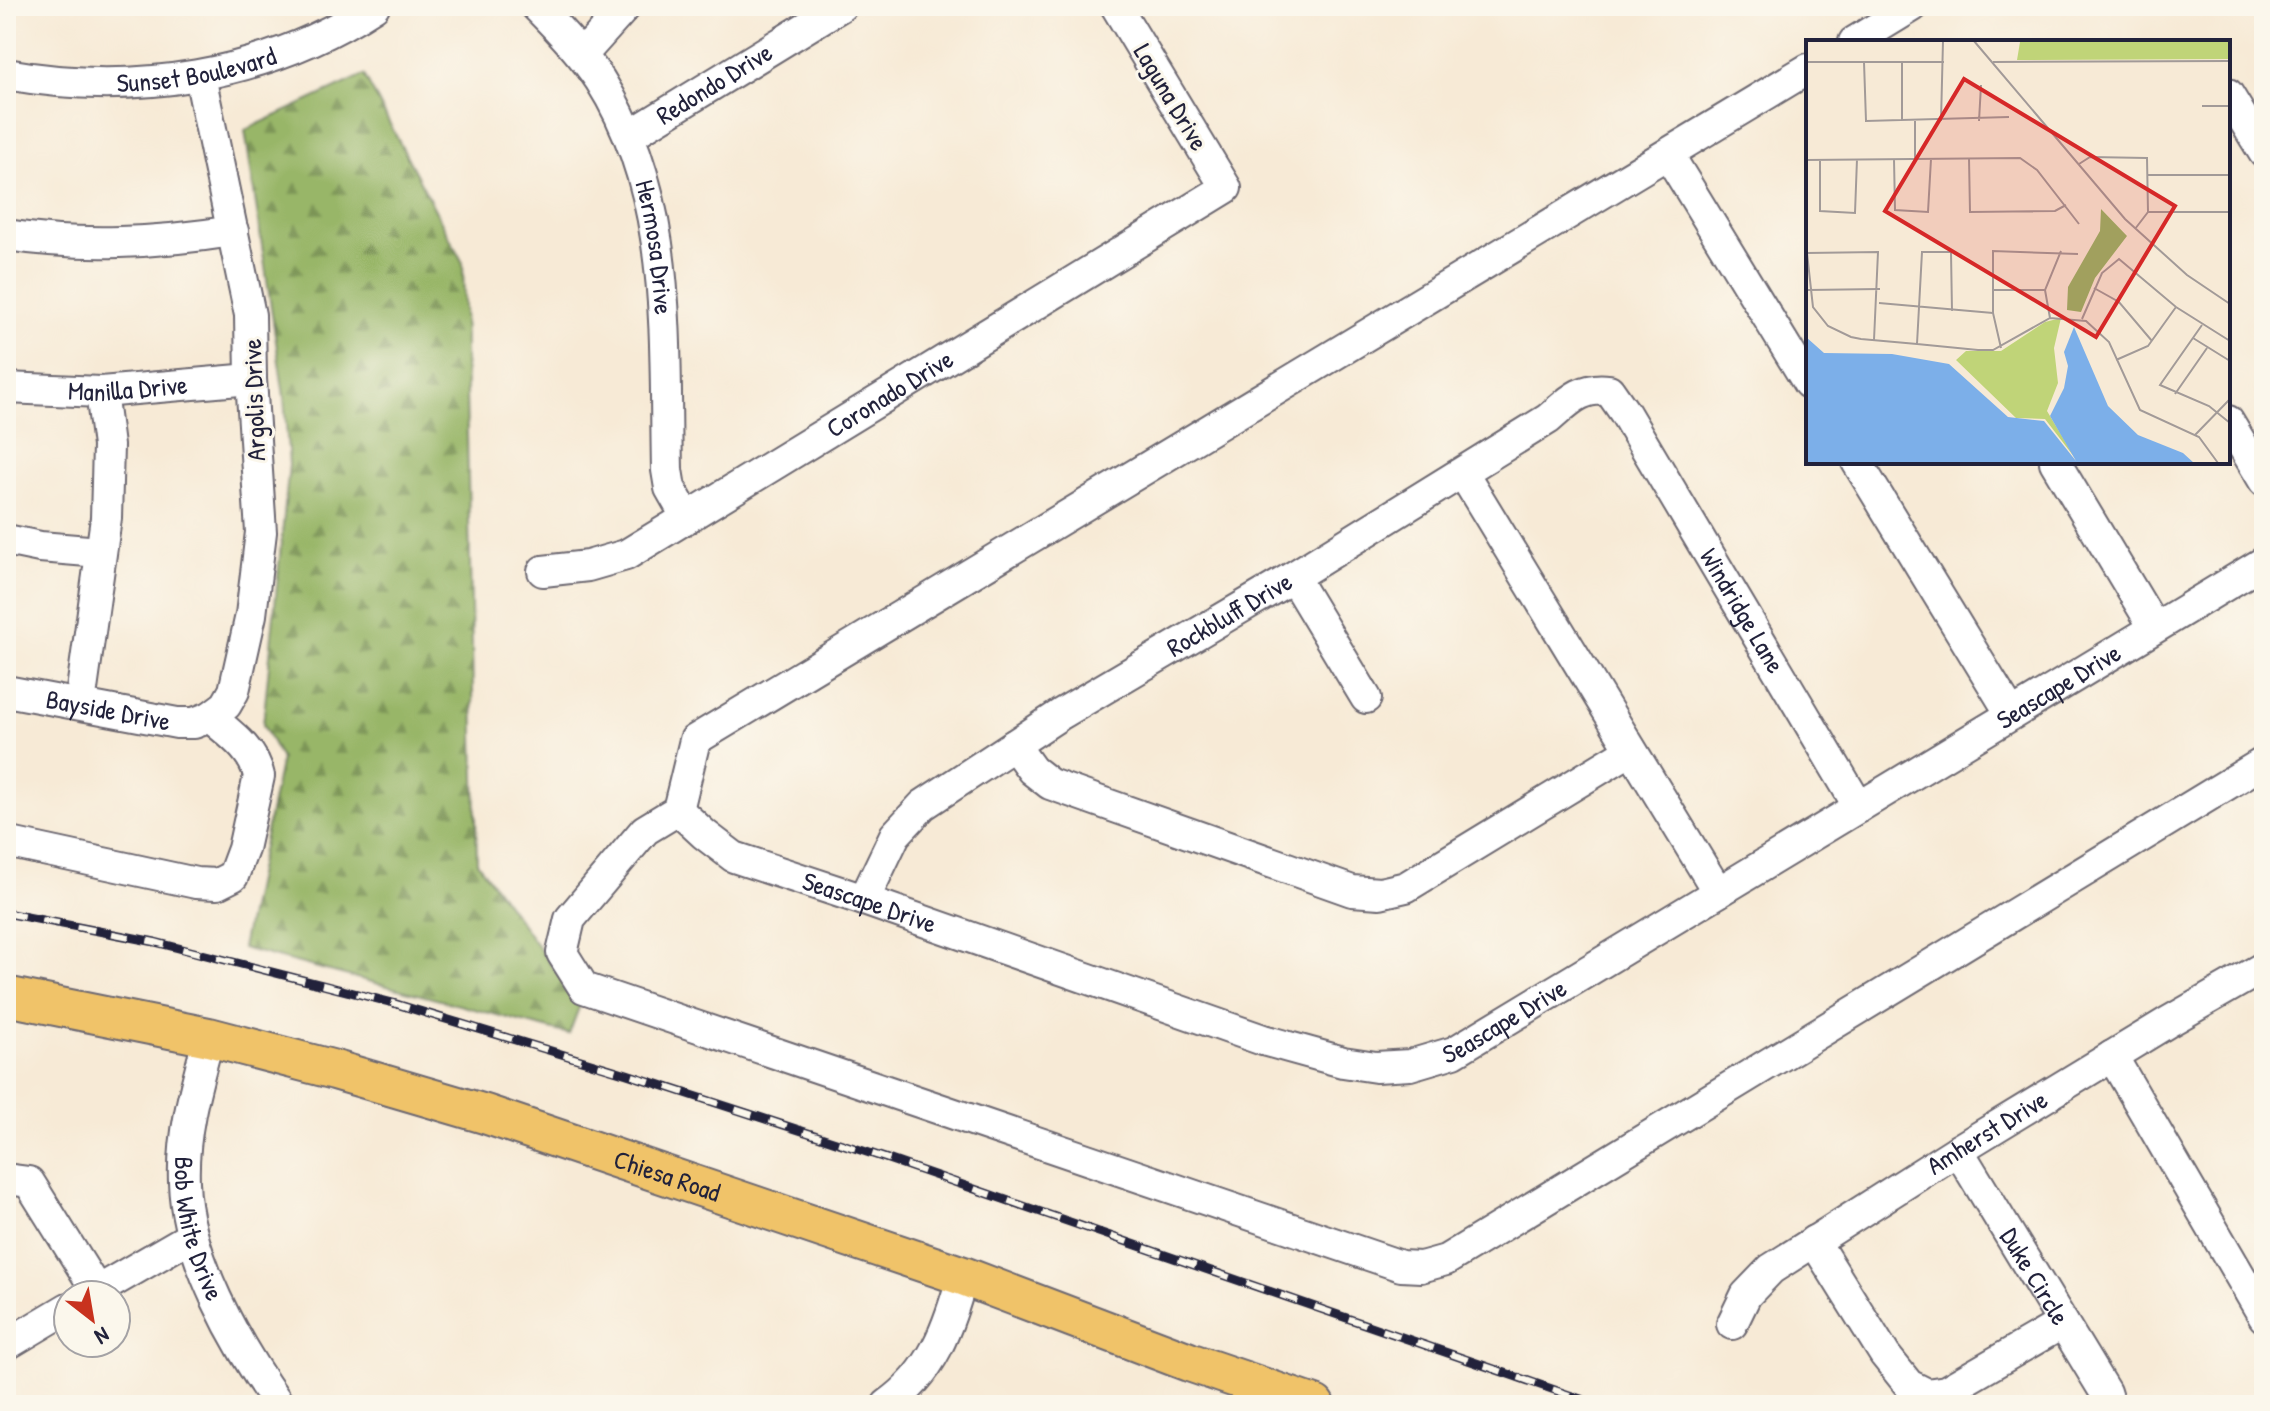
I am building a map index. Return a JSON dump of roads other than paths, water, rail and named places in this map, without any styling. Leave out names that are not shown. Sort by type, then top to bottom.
[{"type":"main road","name":"Chiesa Road","points":[[6,996],[209,1037],[485,1114],[963,1276],[1189,1362],[1315,1405]]},
{"type":"street","name":"Sunset Boulevard","points":[[6,74],[79,83],[117,84],[200,76],[236,68],[304,44],[374,6]]},
{"type":"street","name":"Hermosa Drive","points":[[536,6],[582,55],[599,79],[629,136],[651,206],[662,275],[667,470],[670,488],[687,518]]},
{"type":"street","points":[[582,55],[626,6]]},
{"type":"street","name":"Redondo Drive","points":[[629,136],[841,6]]},
{"type":"street","name":"Laguna Drive","points":[[1116,6],[1226,188]]},
{"type":"street","points":[[1857,40],[1913,6]]},
{"type":"street","points":[[1806,70],[695,740],[678,810],[645,830],[570,919],[562,953],[584,988],[1401,1266],[1421,1267],[1446,1260],[2264,762]]},
{"type":"street","name":"Argolis Drive","points":[[200,76],[250,315],[261,532],[252,601],[234,691],[226,705],[210,717]]},
{"type":"street","points":[[2230,97],[2264,153]]},
{"type":"street","points":[[1668,154],[1806,380]]},
{"type":"street","name":"Coronado Drive","points":[[543,571],[611,561],[626,555],[1226,188]]},
{"type":"street","points":[[6,235],[47,241],[112,244],[169,241],[233,231]]},
{"type":"street","name":"Manilla Drive","points":[[6,388],[101,392],[251,379]]},
{"type":"street","name":"Rockbluff Drive","points":[[864,900],[895,835],[923,805],[1014,745],[1463,473],[1591,388],[1609,390],[1625,413]]},
{"type":"street","points":[[80,704],[106,518],[108,446],[101,392]]},
{"type":"street","name":"Windridge Lane","points":[[1625,413],[1859,807]]},
{"type":"street","points":[[2230,424],[2264,481]]},
{"type":"street","points":[[1858,464],[2011,714]]},
{"type":"street","points":[[2056,464],[2154,627]]},
{"type":"street","points":[[1463,473],[1718,892]]},
{"type":"street","points":[[6,540],[40,547],[100,552]]},
{"type":"street","name":"Seascape Drive","points":[[678,810],[734,857],[1263,1040],[1343,1062],[1376,1067],[1410,1065],[1454,1052],[2264,562]]},
{"type":"street","points":[[1293,577],[1366,698]]},
{"type":"street","name":"Bayside Drive","points":[[6,691],[177,723],[194,723],[210,717]]},
{"type":"street","points":[[6,842],[196,883],[217,884],[233,876],[243,849],[259,776],[257,764],[238,741],[210,717]]},
{"type":"street","points":[[1014,745],[1032,770],[1050,784],[1324,882],[1352,891],[1380,893],[1406,887],[1631,750]]},
{"type":"street","name":"Amherst Drive","points":[[1732,1324],[1746,1295],[1771,1269],[2112,1056],[2262,973]]},
{"type":"street","name":"Bob White Drive","points":[[209,1037],[193,1093],[186,1138],[184,1184],[192,1236],[241,1346],[278,1405]]},
{"type":"street","points":[[2112,1056],[2264,1317]]},
{"type":"street","name":"Duke Circle","points":[[1958,1150],[2105,1392],[2109,1405]]},
{"type":"street","points":[[6,1179],[29,1182],[86,1279]]},
{"type":"street","points":[[118,1279],[192,1236]]},
{"type":"street","points":[[1814,1241],[1885,1355],[1909,1385],[1927,1394],[1946,1391],[2063,1323]]},
{"type":"street","points":[[887,1405],[906,1392],[932,1361],[963,1276]]},
{"type":"street","points":[[6,1345],[52,1318]]},
{"type":"railway","points":[[6,913],[155,942],[393,1003],[627,1074],[885,1158],[1598,1405]]}]
